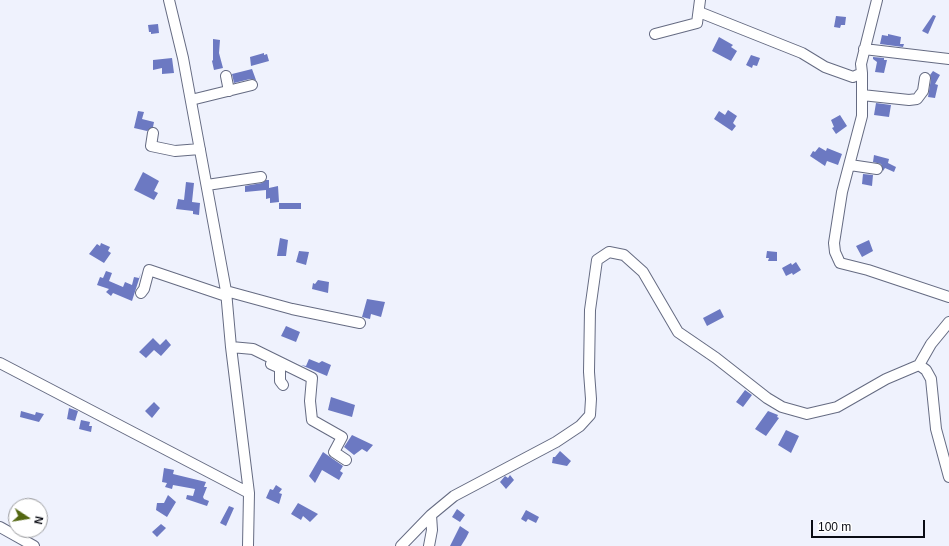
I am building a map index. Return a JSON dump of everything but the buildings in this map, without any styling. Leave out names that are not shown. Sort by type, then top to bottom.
[{"type":"street","points":[[169,0],[191,100],[235,347],[249,493],[248,546]]},
{"type":"street","points":[[655,34],[698,23],[700,0]]},
{"type":"street","points":[[876,0],[861,64],[862,116],[842,192],[834,243],[835,252],[840,263],[868,270],[949,297]]},
{"type":"street","points":[[699,12],[802,54],[825,67],[846,75],[853,77],[862,73]]},
{"type":"street","points":[[864,49],[949,59]]},
{"type":"street","points":[[226,76],[229,90]]},
{"type":"street","points":[[862,95],[909,100],[917,99],[923,91],[925,78]]},
{"type":"street","points":[[191,100],[252,85]]},
{"type":"street","points":[[153,133],[151,146],[175,151],[200,149]]},
{"type":"street","points":[[850,165],[877,169]]},
{"type":"street","points":[[207,185],[261,178]]},
{"type":"street","points":[[401,546],[431,515],[454,496],[562,438],[580,426],[590,415],[590,310],[597,260],[609,252],[624,255],[643,272],[678,332],[716,358],[767,398],[782,407],[807,414],[837,407],[886,380],[919,365],[931,344],[949,322]]},
{"type":"street","points":[[141,293],[144,289],[149,270],[226,293],[360,324]]},
{"type":"street","points":[[235,347],[280,368],[280,381],[283,385]]},
{"type":"street","points":[[235,347],[253,349],[312,378],[310,401],[312,420],[342,437],[334,452],[346,460]]},
{"type":"street","points":[[0,363],[249,493]]},
{"type":"street","points":[[919,365],[926,370],[931,380],[936,429],[949,477]]},
{"type":"street","points":[[429,546],[432,530],[431,515]]},
{"type":"street","points":[[0,527],[34,546]]}]
